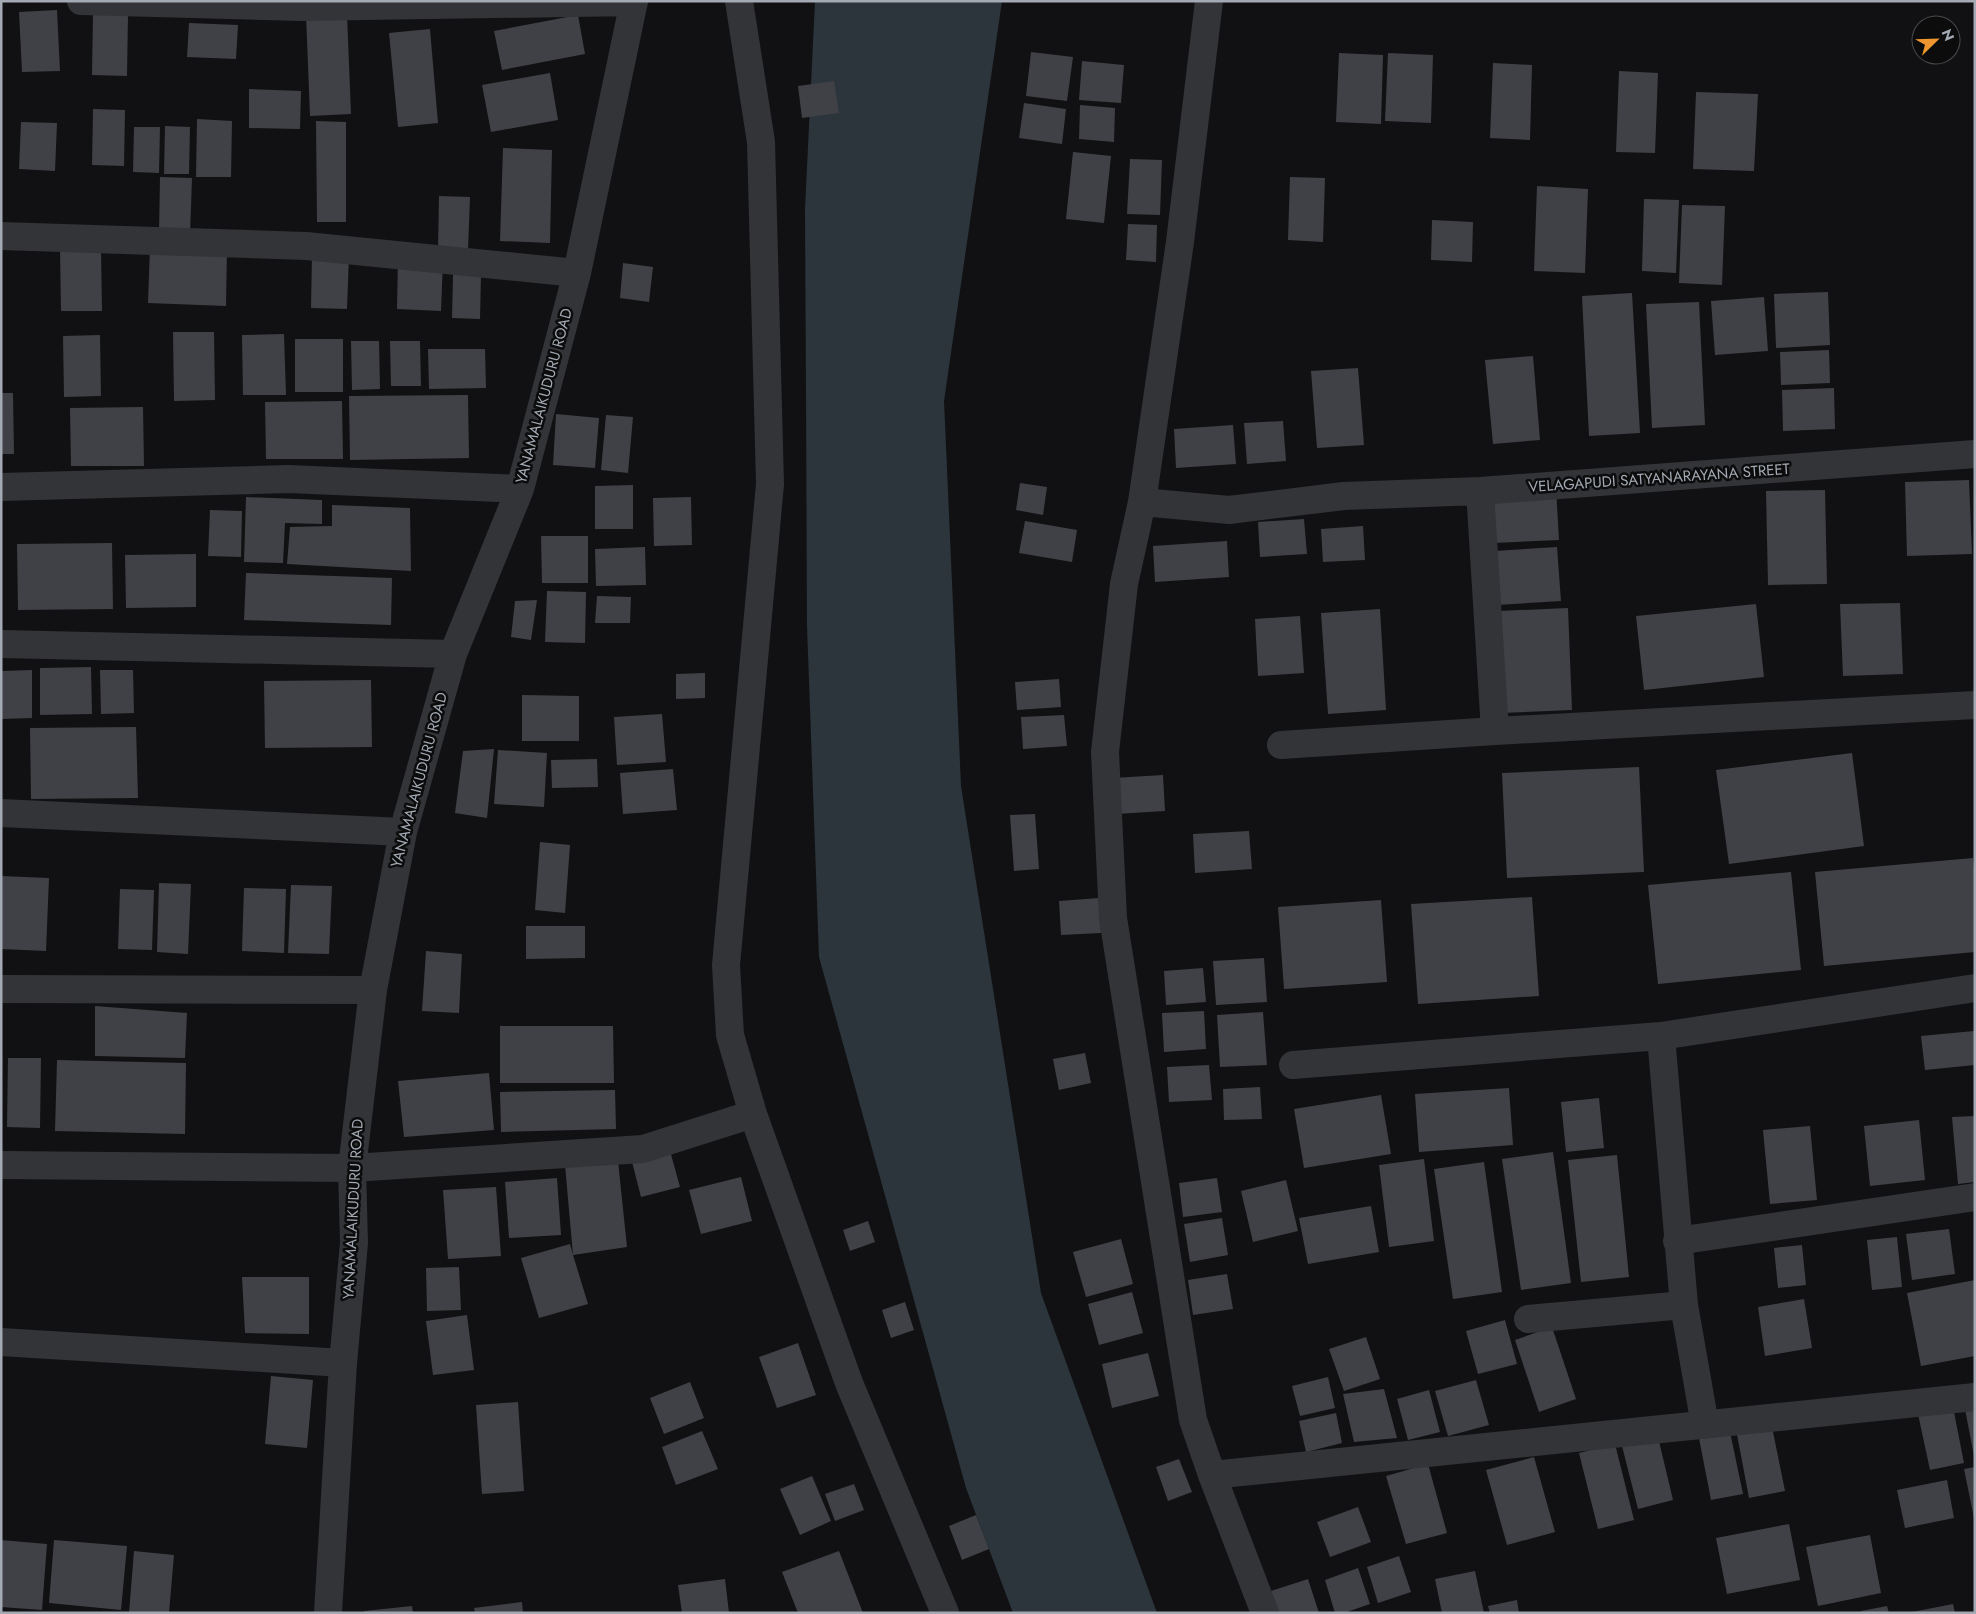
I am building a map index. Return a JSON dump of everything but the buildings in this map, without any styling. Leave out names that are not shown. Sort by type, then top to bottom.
[{"type":"street","points":[[81,1],[302,7],[634,2]]},
{"type":"street","points":[[739,1],[761,142],[770,484],[726,965],[730,1035],[753,1114],[849,1383],[946,1613]]},
{"type":"street","points":[[1209,1],[1180,242],[1142,502],[1124,584],[1105,752],[1113,918],[1193,1420],[1265,1613]]},
{"type":"street","name":"YANAMALAIKUDURU ROAD","points":[[328,1613],[343,1363],[354,1243],[352,1168],[373,990],[403,832],[453,654],[520,489],[577,273],[634,2]]},
{"type":"street","points":[[1,236],[306,246],[577,273]]},
{"type":"street","name":"VELAGAPUDI SATYANARAYANA STREET","points":[[1142,502],[1229,510],[1344,496],[1480,491],[1975,454]]},
{"type":"street","points":[[1,487],[288,479],[520,489]]},
{"type":"street","points":[[1480,491],[1495,731]]},
{"type":"street","points":[[1,644],[453,654]]},
{"type":"street","points":[[1281,745],[1495,731],[1975,705]]},
{"type":"street","points":[[1,813],[403,832]]},
{"type":"street","points":[[1293,1065],[1661,1036],[1975,988]]},
{"type":"street","points":[[1,989],[373,990]]},
{"type":"street","points":[[1661,1036],[1677,1241],[1684,1305],[1705,1425]]},
{"type":"street","points":[[1,1164],[352,1168],[643,1149],[753,1114]]},
{"type":"street","points":[[1677,1241],[1975,1197]]},
{"type":"street","points":[[1528,1319],[1684,1305]]},
{"type":"street","points":[[1,1342],[343,1363]]},
{"type":"street","points":[[1212,1475],[1975,1397]]},
{"type":"shaded area","points":[[815,1],[1002,1],[944,401],[961,786],[1041,1293],[1157,1613],[1013,1613],[966,1488],[819,957],[807,626],[805,209]]}]
